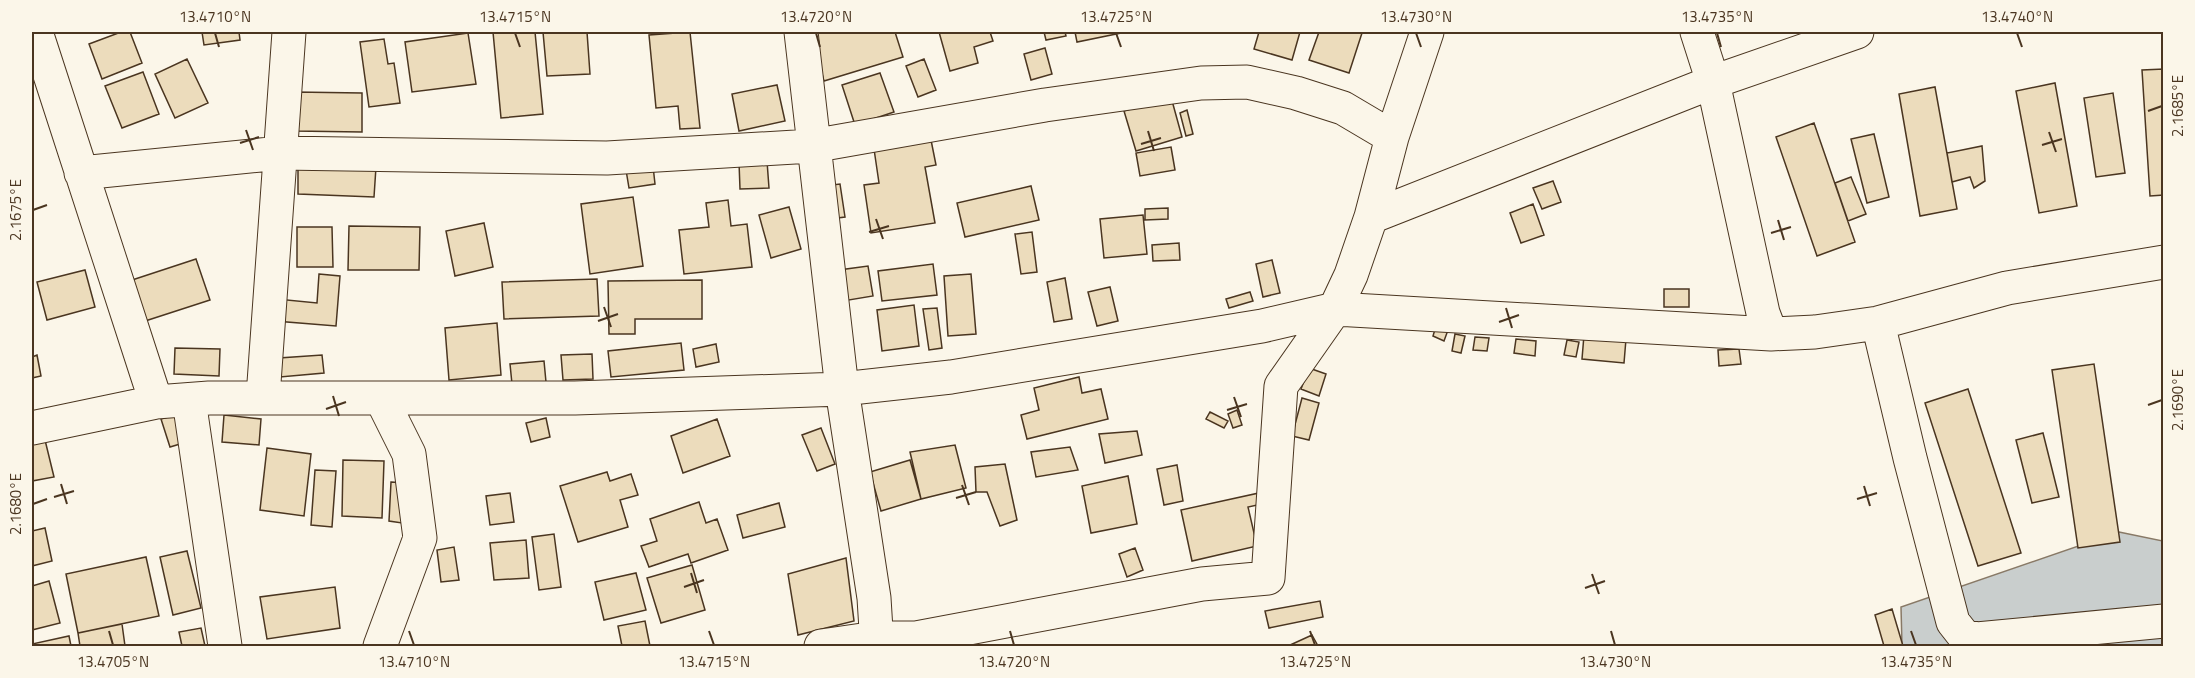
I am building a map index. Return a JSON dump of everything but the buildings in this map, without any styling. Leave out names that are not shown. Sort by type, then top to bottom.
[{"type":"street","points":[[36,32],[156,402]]},
{"type":"street","points":[[263,397],[289,32]]},
{"type":"street","points":[[801,32],[812,146],[842,389],[873,588],[877,642]]},
{"type":"street","points":[[821,646],[916,638],[1202,584],[1268,578],[1281,386],[1335,309],[1351,275],[1371,218],[1392,137],[1427,32]]},
{"type":"street","points":[[1697,32],[1713,82],[1763,313],[1771,334]]},
{"type":"street","points":[[1371,218],[1713,82],[1857,32]]},
{"type":"street","points":[[81,173],[281,153],[608,158],[812,146],[1045,105],[1201,83],[1224,82],[1247,82],[1306,96],[1343,108],[1392,137]]},
{"type":"street","points":[[32,428],[156,402],[189,400],[263,397],[575,398],[842,389],[951,377],[1262,326],[1335,309],[1771,334],[1815,332],[1878,323],[2007,288],[2163,262]]},
{"type":"street","points":[[1878,323],[1910,458],[1953,622],[1964,636],[1977,639],[2163,621]]},
{"type":"street","points":[[380,646],[420,538],[409,454],[381,398]]},
{"type":"street","points":[[189,400],[225,646]]},
{"type":"shaded area","points":[[2119,532],[2163,541],[2163,646],[1902,646],[1901,607]]}]
